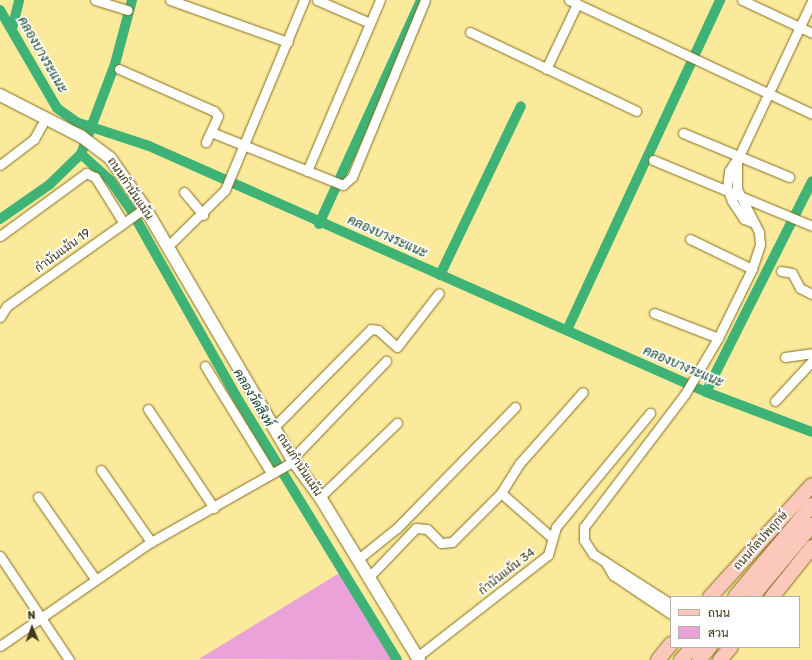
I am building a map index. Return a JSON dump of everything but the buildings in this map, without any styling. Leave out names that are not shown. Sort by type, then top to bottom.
[{"type":"main road","name":"ถนนกัลปพฤกษ์","points":[[711,596],[812,485]]},
{"type":"main road","name":"ถนนกัลปพฤกษ์","points":[[736,596],[812,505]]},
{"type":"main road","points":[[753,596],[812,525]]},
{"type":"main road","points":[[773,596],[812,547]]},
{"type":"main road","points":[[658,660],[670,645]]},
{"type":"main road","points":[[682,660],[692,648]]},
{"type":"main road","points":[[699,660],[709,648]]},
{"type":"main road","points":[[720,660],[730,648]]},
{"type":"street","points":[[95,0],[127,10]]},
{"type":"street","points":[[170,0],[288,42]]},
{"type":"street","points":[[167,248],[203,215],[225,190],[246,147],[304,0]]},
{"type":"street","points":[[318,0],[370,23]]},
{"type":"street","points":[[307,171],[380,0]]},
{"type":"street","points":[[211,132],[307,171],[329,182],[343,185],[352,177],[425,0]]},
{"type":"street","points":[[742,0],[812,33]]},
{"type":"street","points":[[546,68],[574,1],[769,92],[812,114]]},
{"type":"street","points":[[670,613],[613,575],[606,563],[587,546],[584,527],[684,394],[718,338],[752,269],[760,244],[759,232],[752,222],[738,211],[728,192],[729,171],[739,157],[812,1]]},
{"type":"street","points":[[470,32],[636,112]]},
{"type":"street","points":[[119,68],[214,110],[218,116],[206,142]]},
{"type":"street","name":"ถนนกำนันแม้น","points":[[0,95],[46,117],[98,146],[140,211],[167,248],[274,427],[283,466],[320,497],[418,658]]},
{"type":"street","points":[[0,165],[34,139],[46,117]]},
{"type":"street","points":[[683,133],[789,177]]},
{"type":"street","points":[[739,157],[740,197],[750,211],[752,222]]},
{"type":"street","points":[[653,160],[812,226]]},
{"type":"street","points":[[0,236],[86,173],[95,177],[125,220]]},
{"type":"street","points":[[184,192],[203,215]]},
{"type":"street","name":"กำนันแม้น 19","points":[[0,314],[125,220],[140,211]]},
{"type":"street","points":[[690,239],[752,269]]},
{"type":"street","points":[[781,270],[792,273],[800,288],[812,294]]},
{"type":"street","points":[[274,427],[371,329],[378,330],[397,347],[439,293]]},
{"type":"street","points":[[654,313],[718,338]]},
{"type":"street","points":[[785,357],[812,353]]},
{"type":"street","points":[[0,646],[151,542],[214,508],[283,466],[386,361]]},
{"type":"street","points":[[775,400],[812,361]]},
{"type":"street","points":[[205,366],[283,466]]},
{"type":"street","points":[[368,578],[411,530],[421,527],[441,543],[452,542],[501,492],[519,464],[584,392]]},
{"type":"street","points":[[357,560],[397,528],[515,407]]},
{"type":"street","points":[[148,409],[214,508]]},
{"type":"street","name":"กำนันแม้น 34","points":[[418,658],[548,555],[551,536],[650,414]]},
{"type":"street","points":[[320,497],[397,423]]},
{"type":"street","points":[[101,470],[151,542]]},
{"type":"street","points":[[501,492],[551,536]]},
{"type":"street","points":[[38,497],[96,580]]},
{"type":"street","points":[[0,556],[69,660]]},
{"type":"street","points":[[606,563],[619,568],[670,603]]},
{"type":"green space","points":[[341,572],[395,660],[199,659]]},
{"type":"waterway","points":[[12,29],[19,0]]},
{"type":"waterway","name":"คลองบางระแนะ","points":[[0,219],[49,185],[81,154],[115,64],[132,0]]},
{"type":"waterway","points":[[319,224],[421,0]]},
{"type":"waterway","points":[[567,330],[720,0]]},
{"type":"waterway","name":"คลองบางระแนะ","points":[[0,10],[57,108],[76,122],[149,146],[706,392],[812,432]]},
{"type":"waterway","points":[[440,275],[521,106]]},
{"type":"waterway","name":"คลองวัดสิงห์","points":[[81,154],[110,180],[132,212],[239,401],[397,660]]},
{"type":"waterway","points":[[706,392],[812,181]]}]
